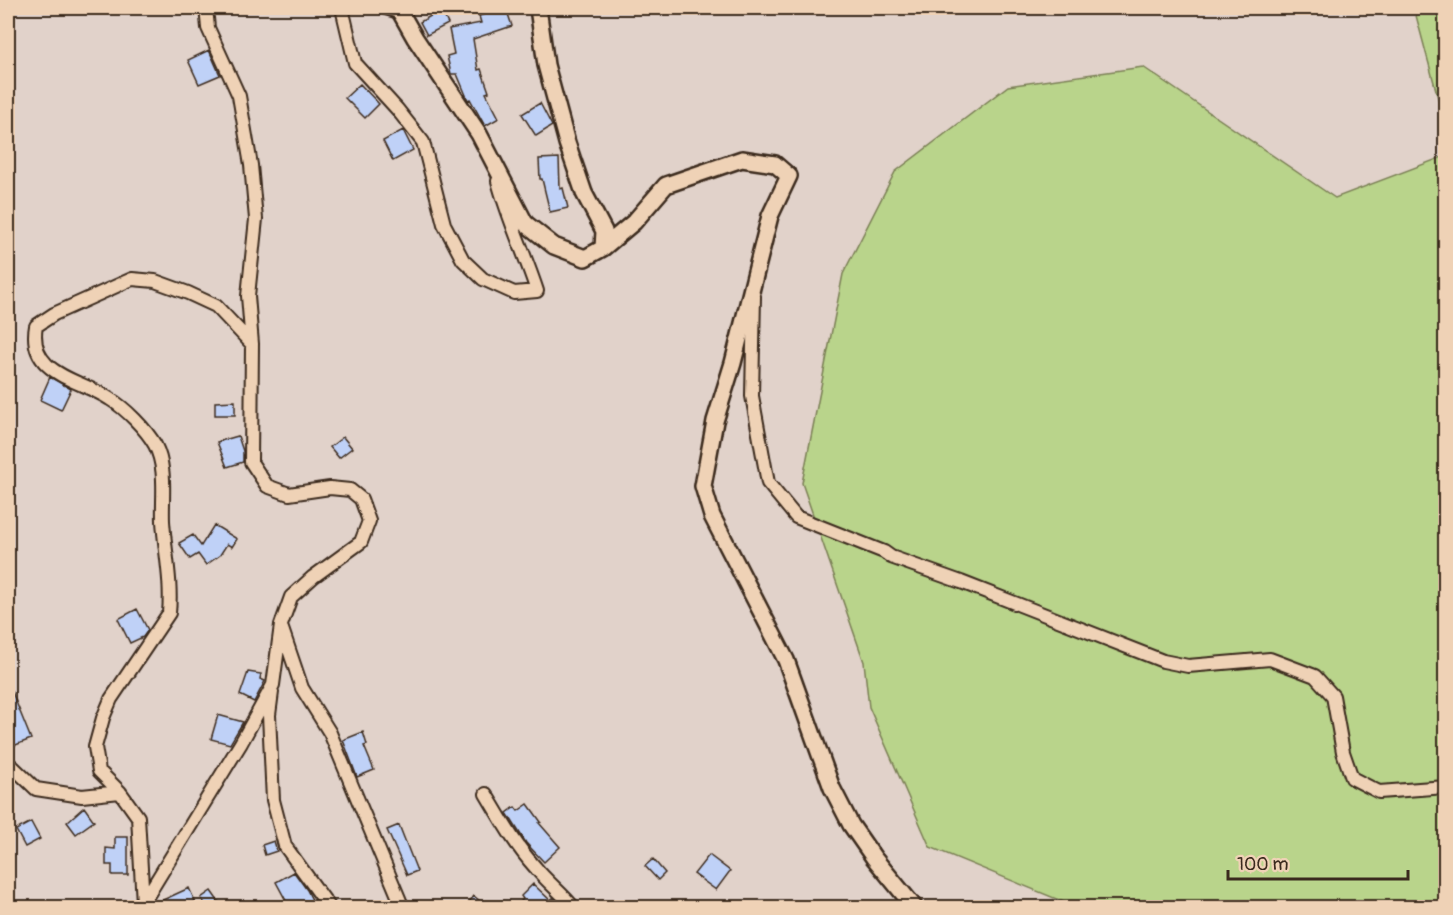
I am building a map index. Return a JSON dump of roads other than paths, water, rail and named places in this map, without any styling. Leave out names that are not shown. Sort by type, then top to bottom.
[{"type":"street","points":[[206,8],[208,28],[239,96],[251,165],[256,219],[248,296],[252,344],[251,462],[267,486],[289,494],[330,488],[350,490],[361,500],[369,521],[361,542],[313,577],[291,597],[281,625],[269,715],[273,800],[285,846],[330,908]]},
{"type":"street","points":[[342,8],[355,63],[397,108],[423,142],[444,224],[463,260],[483,279],[514,293],[537,291],[523,248],[506,212],[494,163]]},
{"type":"street","points":[[386,8],[401,9],[416,38],[479,134],[525,223],[554,246],[585,258],[603,248],[634,222],[666,185],[742,159],[775,164],[789,176],[770,216],[733,363],[715,421],[703,486],[712,516],[786,660],[832,788],[851,825],[874,858],[915,908]]},
{"type":"street","points":[[538,8],[546,65],[567,143],[585,193],[604,231],[603,248]]},
{"type":"street","points":[[754,276],[752,396],[768,483],[796,517],[885,552],[900,561],[961,582],[1163,661],[1188,666],[1270,659],[1315,676],[1333,696],[1343,752],[1352,778],[1379,792],[1446,786]]},
{"type":"street","points":[[144,905],[138,818],[120,792],[99,771],[95,747],[111,699],[169,613],[171,596],[163,523],[161,458],[153,442],[140,425],[110,399],[63,378],[40,357],[33,339],[36,326],[54,314],[132,279],[155,281],[216,306],[252,344]]},
{"type":"street","points":[[281,625],[302,688],[330,733],[403,908]]},
{"type":"street","points":[[144,905],[273,685]]},
{"type":"street","points":[[8,765],[12,766],[36,789],[82,795],[120,792]]},
{"type":"street","points":[[486,794],[513,838],[535,867],[574,908]]}]
